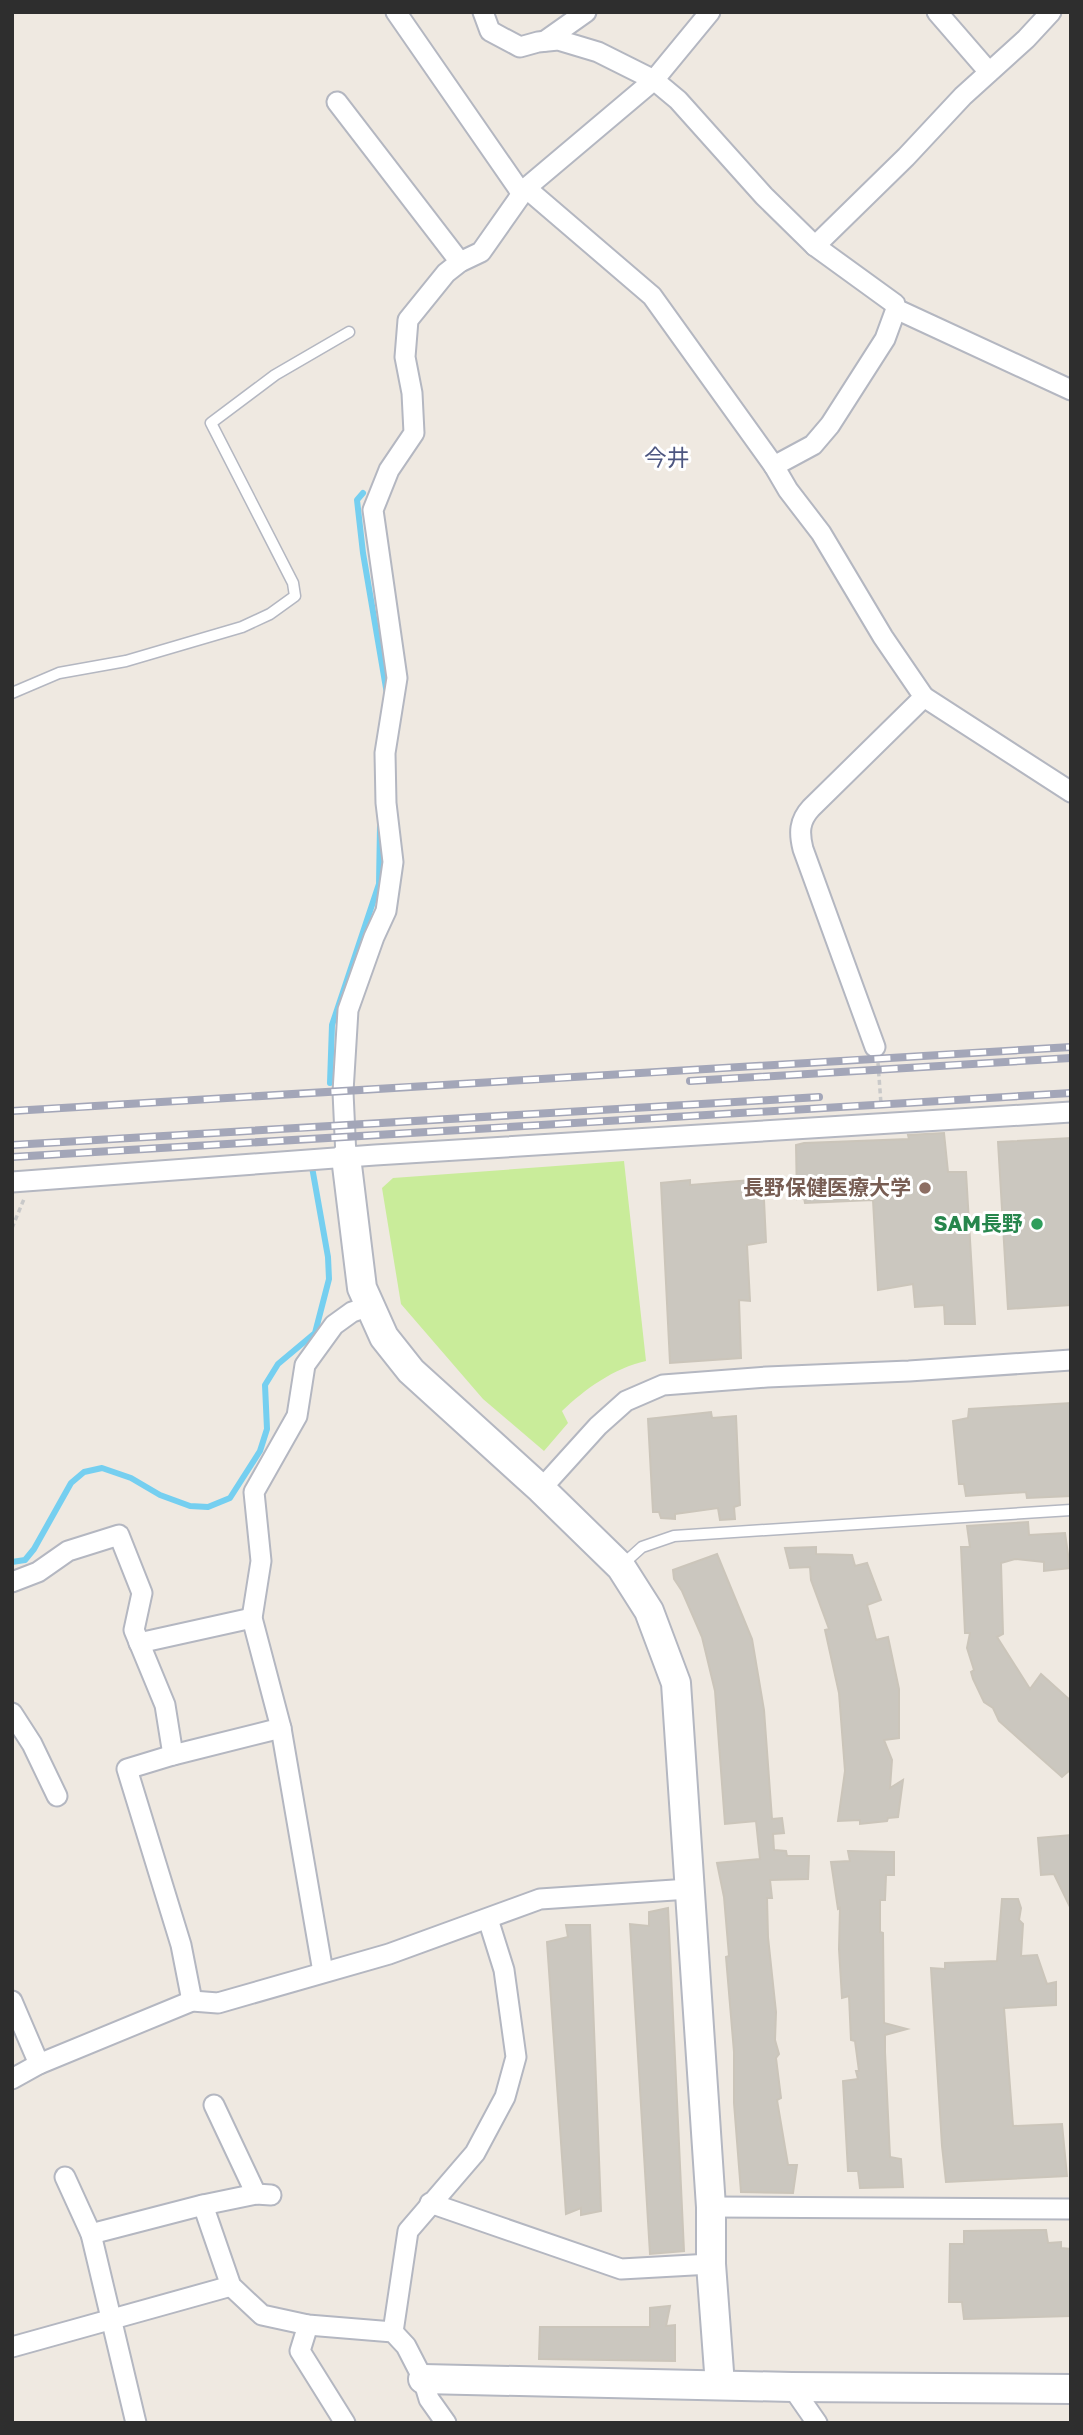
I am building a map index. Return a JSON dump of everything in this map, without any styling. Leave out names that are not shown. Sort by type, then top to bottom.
[{"type":"street","points":[[396,12],[524,191],[652,296],[821,533],[883,637],[924,697],[1071,792]]},
{"type":"street","points":[[483,12],[490,31],[520,47],[558,40],[598,52],[654,80],[678,100],[764,196],[815,246],[895,304],[896,309],[885,339],[830,425],[813,445],[774,466]]},
{"type":"street","points":[[545,41],[586,12]]},
{"type":"street","points":[[710,12],[654,80],[524,191],[481,251],[460,262],[446,274],[408,320],[405,357],[412,393],[414,433],[390,470],[373,510],[397,678],[385,753],[386,803],[393,862],[386,911],[373,937],[348,1010],[343,1092],[346,1157],[362,1288],[384,1337],[411,1371],[541,1489],[621,1567],[649,1611],[676,1683],[711,2207],[711,2264],[720,2385]]},
{"type":"street","points":[[937,12],[989,72]]},
{"type":"street","points":[[815,246],[1051,12]]},
{"type":"street","points":[[337,102],[460,262]]},
{"type":"street","points":[[896,309],[1071,390]]},
{"type":"street","points":[[875,1047],[803,849],[800,827],[811,808],[924,697]]},
{"type":"street","points":[[22,1181],[346,1157],[1071,1112]]},
{"type":"street","points":[[323,1972],[281,1728],[253,1618],[261,1562],[254,1492],[297,1416],[305,1365],[334,1325],[352,1312],[370,1306]]},
{"type":"street","points":[[541,1489],[598,1426],[626,1401],[663,1385],[1071,1360]]},
{"type":"street","points":[[12,1582],[38,1572],[68,1551],[119,1535],[142,1593],[134,1630],[165,1705],[173,1755]]},
{"type":"street","points":[[139,1643],[253,1618]]},
{"type":"street","points":[[12,1713],[32,1744],[57,1796]]},
{"type":"street","points":[[192,2001],[181,1945],[127,1769],[281,1728]]},
{"type":"street","points":[[12,2079],[39,2064],[192,2001],[218,2003],[389,1954],[540,1899],[689,1889]]},
{"type":"street","points":[[393,2332],[408,2231],[481,2144],[505,2097],[516,2057],[504,1970],[488,1919]]},
{"type":"street","points":[[12,2001],[39,2064]]},
{"type":"street","points":[[90,2234],[203,2205],[264,2195],[214,2105]]},
{"type":"street","points":[[65,2177],[90,2234],[136,2423]]},
{"type":"street","points":[[430,2203],[621,2269],[711,2264]]},
{"type":"street","points":[[203,2205],[231,2286],[262,2315],[308,2325],[393,2332],[406,2346],[423,2379],[429,2399],[446,2423]]},
{"type":"street","points":[[711,2207],[1071,2209]]},
{"type":"street","points":[[12,2347],[231,2286]]},
{"type":"street","points":[[308,2325],[300,2351],[344,2411]]},
{"type":"street","points":[[423,2379],[792,2387],[1071,2389]]},
{"type":"street","points":[[792,2387],[817,2423]]},
{"type":"lane","points":[[12,694],[59,673],[126,661],[242,627],[270,614],[295,596],[293,583],[211,423],[275,375],[349,332]]},
{"type":"lane","points":[[621,1567],[642,1547],[674,1536],[1071,1510]]},
{"type":"path","points":[[875,1047],[883,1124]]},
{"type":"path","points":[[12,1228],[22,1181]]},
{"type":"green space","points":[[624,1161],[646,1361],[611,1374],[571,1403],[562,1411],[568,1423],[544,1451],[483,1399],[401,1304],[382,1188],[393,1178]]},
{"type":"building","points":[[944,1133],[948,1172],[966,1172],[975,1324],[945,1324],[944,1305],[915,1307],[913,1284],[878,1290],[873,1200],[805,1203],[804,1198],[797,1199],[796,1145],[909,1139],[908,1135]]},
{"type":"building","name":"SAM長野","points":[[1071,1138],[1071,1305],[1008,1309],[998,1142]]},
{"type":"building","points":[[763,1179],[766,1242],[747,1245],[750,1301],[739,1300],[741,1358],[670,1363],[661,1183],[690,1180],[690,1185]]},
{"type":"building","points":[[1071,1403],[1071,1496],[1027,1498],[1026,1492],[966,1496],[964,1484],[959,1484],[953,1421],[968,1418],[969,1409]]},
{"type":"building","points":[[711,1412],[712,1418],[736,1416],[740,1505],[734,1507],[735,1519],[720,1520],[718,1508],[675,1514],[675,1519],[661,1518],[659,1512],[653,1512],[648,1419]]},
{"type":"building","points":[[1028,1522],[1029,1535],[1065,1533],[1070,1568],[1044,1571],[1044,1562],[1015,1559],[1001,1563],[1003,1634],[997,1637],[1030,1689],[1041,1674],[1071,1701],[1071,1769],[1062,1777],[999,1721],[993,1708],[984,1702],[971,1672],[974,1670],[967,1648],[970,1633],[965,1633],[961,1547],[970,1547],[967,1526]]},
{"type":"building","points":[[816,1547],[816,1554],[852,1555],[855,1566],[867,1563],[881,1600],[867,1605],[876,1640],[888,1637],[899,1689],[899,1738],[884,1740],[892,1760],[890,1788],[903,1780],[898,1817],[888,1818],[887,1821],[860,1824],[860,1820],[838,1821],[845,1771],[839,1693],[825,1630],[829,1629],[811,1580],[810,1567],[790,1568],[785,1548]]},
{"type":"building","points":[[717,1554],[752,1639],[764,1710],[772,1819],[782,1818],[784,1833],[773,1834],[774,1850],[786,1851],[787,1856],[809,1856],[808,1879],[770,1880],[772,1898],[767,1898],[776,2012],[775,2040],[779,2054],[776,2058],[781,2098],[777,2100],[788,2165],[797,2165],[793,2193],[741,2192],[726,1957],[729,1956],[724,1897],[717,1863],[760,1859],[756,1821],[725,1824],[715,1691],[702,1637],[674,1579],[673,1570]]},
{"type":"building","points":[[1071,1835],[1071,1909],[1054,1874],[1041,1875],[1038,1838]]},
{"type":"building","points":[[848,1851],[894,1852],[894,1875],[886,1875],[885,1900],[880,1900],[880,1932],[883,1933],[884,2023],[907,2029],[885,2035],[890,2157],[901,2159],[903,2187],[860,2188],[858,2171],[848,2171],[843,2081],[858,2079],[856,2071],[859,2071],[855,2041],[851,2040],[849,1996],[842,1998],[840,1908],[838,1909],[831,1862],[850,1861]]},
{"type":"building","points":[[1002,1899],[1018,1899],[1021,1908],[1021,1956],[1037,1955],[1047,1984],[1056,1982],[1056,2005],[1004,2008],[1013,2126],[1062,2124],[1067,2176],[946,2182],[931,1968],[945,1969],[945,1963],[997,1961]]},
{"type":"building","points":[[668,1908],[684,2251],[650,2254],[630,1924],[649,1926],[649,1912]]},
{"type":"building","points":[[566,1925],[590,1925],[601,2211],[581,2215],[581,2208],[566,2214],[547,1942],[568,1937]]},
{"type":"building","points":[[1046,2230],[1048,2243],[1061,2242],[1061,2248],[1071,2249],[1071,2316],[964,2319],[962,2302],[949,2302],[950,2244],[964,2244],[964,2231]]},
{"type":"building","points":[[670,2306],[666,2326],[675,2325],[675,2361],[539,2359],[540,2327],[650,2327],[650,2308]]},
{"type":"waterway","points":[[363,493],[357,500],[363,553],[387,694]]},
{"type":"waterway","points":[[330,1083],[332,1025],[379,884],[380,826]]},
{"type":"waterway","points":[[12,1562],[25,1560],[34,1549],[71,1483],[84,1472],[102,1468],[131,1478],[160,1495],[190,1506],[208,1507],[230,1498],[260,1451],[267,1429],[265,1385],[278,1364],[315,1333],[329,1279],[328,1257],[312,1167]]},
{"type":"railway","points":[[12,1111],[1071,1047]]},
{"type":"railway","points":[[690,1081],[1071,1058]]},
{"type":"railway","points":[[12,1157],[1071,1093]]},
{"type":"railway","points":[[12,1145],[819,1097]]},
{"type":"place","name":"長野保健医療大学","points":[[925,1188]]},
{"type":"place","name":"SAM長野","points":[[1037,1224]]},
{"type":"district","name":"今井","points":[[667,458]]}]
